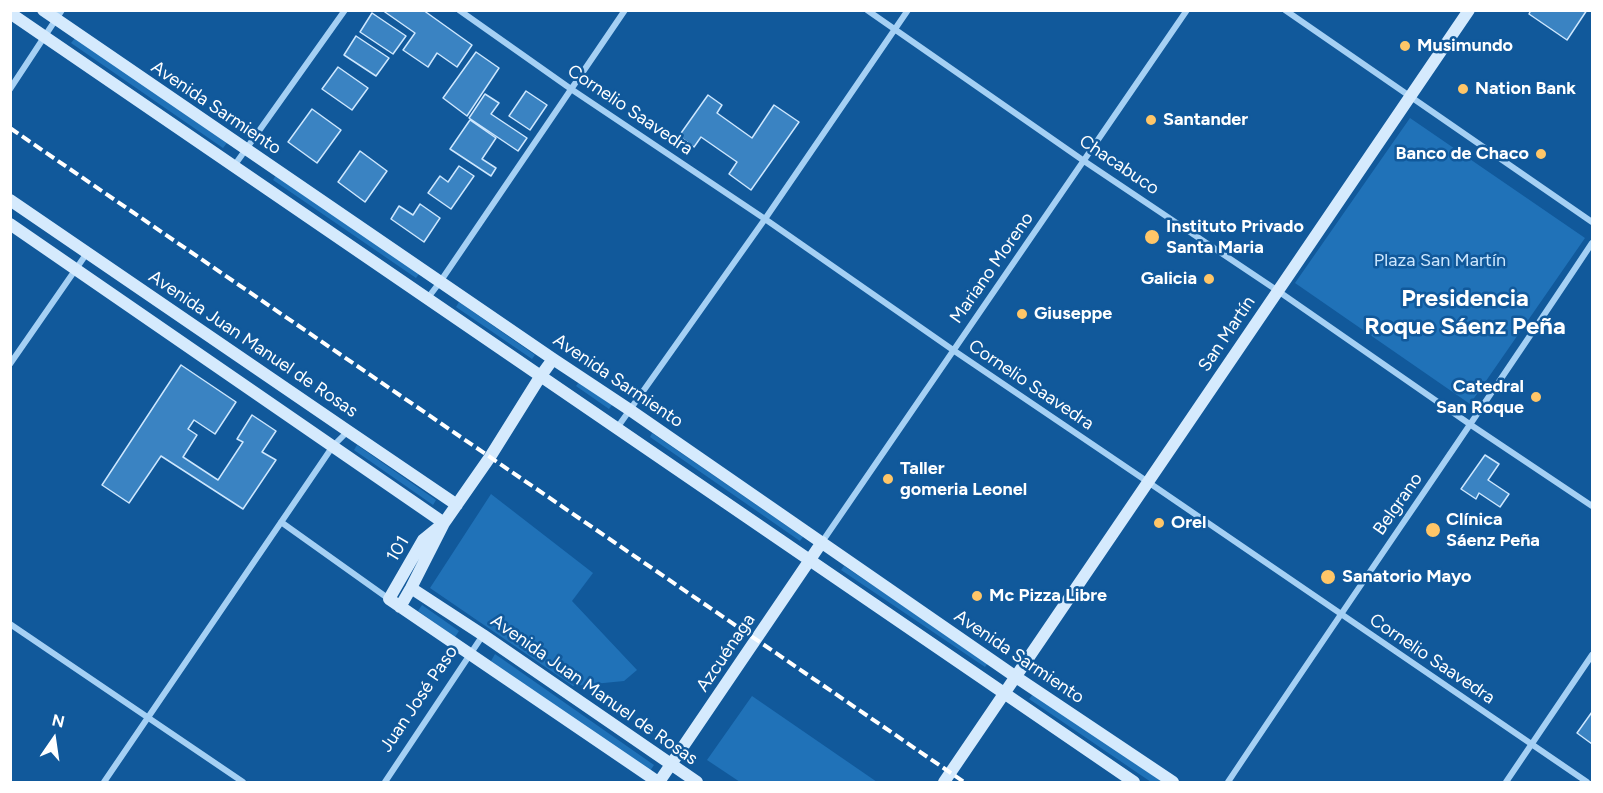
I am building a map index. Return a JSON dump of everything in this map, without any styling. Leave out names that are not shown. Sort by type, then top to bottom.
[{"type":"main road","name":"Avenida Sarmiento","points":[[43,10],[59,15],[246,150],[630,410],[1173,783]]},
{"type":"main road","name":"San Martín","points":[[944,783],[1469,10]]},
{"type":"main road","name":"Avenida Sarmiento","points":[[10,13],[1134,783]]},
{"type":"main road","name":"Avenida Juan Manuel de Rosas","points":[[10,200],[457,505]]},
{"type":"main road","name":"Avenida Juan Manuel de Rosas","points":[[10,224],[444,523]]},
{"type":"main road","points":[[400,607],[444,523],[490,458],[553,359]]},
{"type":"main road","name":"101","points":[[389,599],[423,540],[444,523]]},
{"type":"main road","name":"Azcuénaga","points":[[658,783],[822,543]]},
{"type":"main road","name":"Avenida Juan Manuel de Rosas","points":[[411,588],[697,783]]},
{"type":"main road","points":[[389,599],[658,783]]},
{"type":"street","points":[[234,166],[345,10]]},
{"type":"street","name":"Cornelio Saavedra","points":[[459,10],[571,89],[765,219],[1587,783]]},
{"type":"street","points":[[427,298],[625,10]]},
{"type":"street","name":"Chacabuco","points":[[867,10],[1471,425],[1593,506]]},
{"type":"street","points":[[617,429],[908,10]]},
{"type":"street","name":"Mariano Moreno","points":[[822,543],[1187,10]]},
{"type":"street","points":[[1285,10],[1593,222]]},
{"type":"street","points":[[10,89],[59,15]]},
{"type":"street","name":"Belgrano","points":[[1228,783],[1340,614],[1593,243]]},
{"type":"street","points":[[10,364],[87,252]]},
{"type":"street","points":[[104,783],[333,446],[348,431]]},
{"type":"street","points":[[281,522],[389,599]]},
{"type":"street","points":[[10,624],[243,783]]},
{"type":"street","name":"Juan José Paso","points":[[385,783],[483,635]]},
{"type":"street","points":[[1506,783],[1593,655]]},
{"type":"green space","points":[[75,38],[227,143],[223,148],[71,43]]},
{"type":"green space","name":"Plaza San Martín","points":[[1410,118],[1585,238],[1470,404],[1295,283]]},
{"type":"green space","points":[[276,175],[419,274],[416,278],[273,180]]},
{"type":"green space","points":[[459,302],[535,355],[532,359],[456,307]]},
{"type":"green space","points":[[579,382],[612,405],[609,409],[576,386]]},
{"type":"green space","points":[[652,433],[803,537],[800,541],[650,437]]},
{"type":"green space","points":[[357,445],[436,500],[433,505],[354,450]]},
{"type":"green space","points":[[491,494],[593,573],[572,601],[637,670],[624,681],[573,686],[430,588]]},
{"type":"green space","points":[[844,566],[988,663],[985,667],[841,570]]},
{"type":"green space","points":[[422,605],[459,631],[455,637],[418,611]]},
{"type":"green space","points":[[495,654],[654,765],[650,771],[491,661]]},
{"type":"green space","points":[[1033,694],[1163,782],[1151,782],[1029,699]]},
{"type":"green space","points":[[752,696],[877,782],[740,782],[707,760]]},
{"type":"building","points":[[382,10],[423,10],[472,45],[457,67],[437,53],[428,67],[403,50],[415,33]]},
{"type":"building","points":[[1531,10],[1587,10],[1567,40],[1529,14]]},
{"type":"building","points":[[372,13],[406,36],[393,54],[360,32]]},
{"type":"building","points":[[356,36],[389,58],[376,76],[344,55]]},
{"type":"building","points":[[476,52],[499,68],[467,116],[443,98]]},
{"type":"building","points":[[338,67],[368,88],[352,110],[322,89]]},
{"type":"building","points":[[526,91],[547,105],[530,130],[509,116]]},
{"type":"building","points":[[485,94],[499,103],[491,114],[527,138],[518,151],[469,118]]},
{"type":"building","points":[[708,95],[722,105],[717,113],[752,138],[774,105],[799,122],[751,190],[729,174],[737,162],[701,137],[694,147],[679,136]]},
{"type":"building","points":[[312,109],[341,130],[317,163],[288,142]]},
{"type":"building","points":[[470,120],[496,138],[482,159],[496,168],[491,176],[450,149]]},
{"type":"building","points":[[360,151],[387,171],[365,202],[338,182]]},
{"type":"building","points":[[459,166],[474,176],[451,209],[428,193],[440,176],[448,182]]},
{"type":"building","points":[[420,204],[440,218],[424,242],[391,219],[399,206],[413,215]]},
{"type":"building","points":[[181,365],[236,402],[215,434],[194,420],[188,429],[197,435],[183,457],[218,480],[243,442],[237,439],[252,415],[276,431],[262,452],[276,460],[243,509],[161,456],[129,503],[102,485]]},
{"type":"building","points":[[1485,455],[1499,464],[1488,480],[1509,494],[1500,507],[1479,493],[1476,499],[1461,489]]},
{"type":"building","points":[[1592,712],[1592,744],[1577,733]]},
{"type":"railway","points":[[10,128],[964,782]]},
{"type":"place","name":"Musimundo","points":[[1405,46]]},
{"type":"place","name":"Nation Bank","points":[[1463,89]]},
{"type":"place","name":"Santander","points":[[1151,120]]},
{"type":"place","name":"Banco de Chaco","points":[[1541,154]]},
{"type":"place","name":"Instituto Privado Santa Maria","points":[[1152,237]]},
{"type":"place","name":"Galicia","points":[[1209,279]]},
{"type":"place","name":"Giuseppe","points":[[1022,314]]},
{"type":"place","name":"Catedral San Roque","points":[[1536,397]]},
{"type":"place","name":"Taller gomeria Leonel","points":[[888,479]]},
{"type":"place","name":"Orel","points":[[1159,523]]},
{"type":"place","name":"Clínica Sáenz Peña","points":[[1433,530]]},
{"type":"place","name":"Sanatorio Mayo","points":[[1328,577]]},
{"type":"place","name":"Mc Pizza Libre","points":[[977,596]]},
{"type":"district","name":"Presidencia Roque Sáenz Peña","points":[[1465,313]]}]
